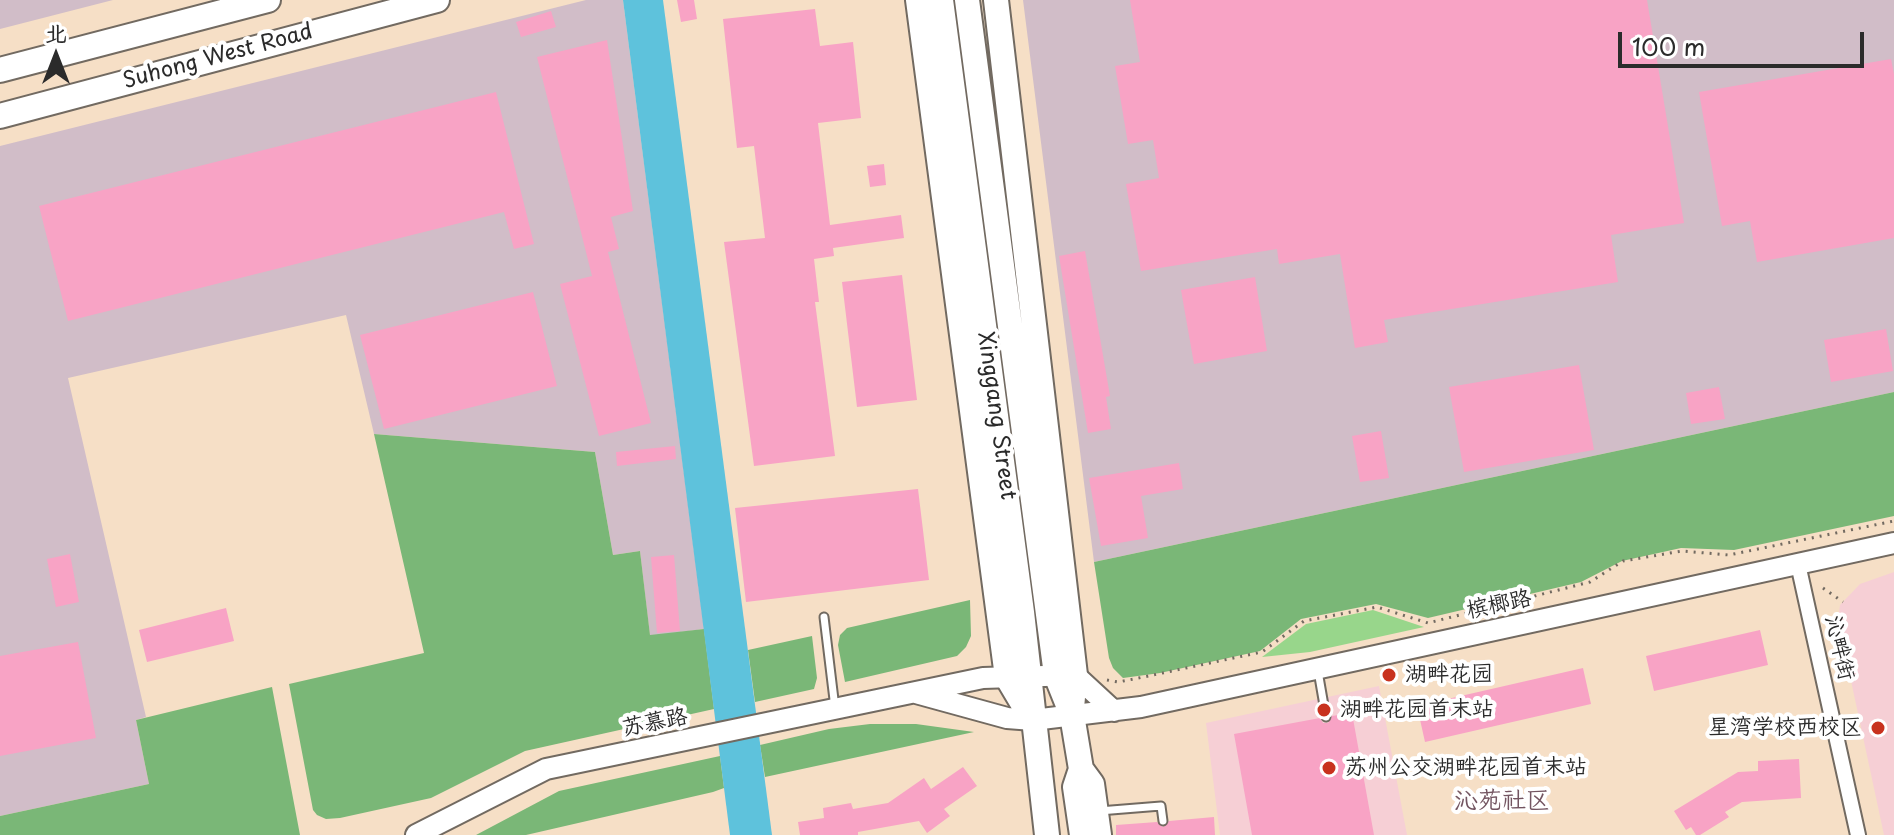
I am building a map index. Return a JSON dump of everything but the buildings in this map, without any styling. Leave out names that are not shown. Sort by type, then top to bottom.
[{"type":"main road","name":"Suhong West Road","points":[[0,70],[268,0]]},
{"type":"main road","name":"Suhong West Road","points":[[0,116],[437,0]]},
{"type":"main road","points":[[918,0],[1018,676],[1033,720],[1047,834]]},
{"type":"main road","name":"Xinggang Street","points":[[941,0],[998,429],[1018,676]]},
{"type":"main road","name":"Xinggang Street","points":[[967,0],[1024,428],[1066,675]]},
{"type":"main road","points":[[996,0],[1066,675],[1081,769],[1092,784],[1097,823]]},
{"type":"main road","name":"槟榔路","points":[[1114,711],[1894,543]]},
{"type":"main road","points":[[1066,675],[1114,711]]},
{"type":"main road","name":"苏慕路","points":[[416,835],[546,769],[983,678],[1066,675]]},
{"type":"main road","name":"苏慕路","points":[[916,693],[996,716],[1033,720],[1114,711]]},
{"type":"main road","points":[[1081,769],[1075,787],[1082,835]]},
{"type":"street","name":"沁畔街","points":[[1798,564],[1858,835]]},
{"type":"lane","points":[[824,617],[835,710]]},
{"type":"lane","points":[[1317,669],[1326,717]]},
{"type":"lane","points":[[1097,823],[1161,806],[1163,821]]},
{"type":"path","points":[[1066,675],[1118,682],[1262,652],[1304,621],[1377,607],[1428,623],[1590,582],[1623,561],[1682,551],[1729,555],[1894,521]]},
{"type":"path","points":[[1823,588],[1843,602]]},
{"type":"shaded area","points":[[0,0],[113,0],[0,29]]},
{"type":"shaded area","points":[[586,0],[623,0],[704,629],[650,636],[640,551],[613,555],[595,452],[374,434],[346,315],[68,378],[146,717],[136,720],[149,784],[0,816],[0,146]]},
{"type":"shaded area","points":[[1023,0],[1894,0],[1894,392],[1094,562]]},
{"type":"shaded area","name":"星湾学校西校区","points":[[1894,572],[1894,835],[1884,835],[1838,620],[1840,605],[1860,584]]},
{"type":"shaded area","points":[[1379,686],[1407,835],[1220,835],[1206,723]]},
{"type":"green space","points":[[1894,392],[1894,516],[1734,550],[1681,548],[1622,561],[1581,582],[1428,618],[1376,604],[1301,619],[1260,651],[1160,673],[1123,678],[1113,668],[1109,658],[1094,562]]},
{"type":"green space","points":[[374,434],[595,452],[613,555],[640,551],[650,635],[704,629],[714,709],[525,751],[431,798],[340,818],[326,819],[317,815],[313,810],[289,684],[424,653]]},
{"type":"green space","points":[[970,600],[971,636],[957,656],[845,682],[838,645],[840,635],[847,628]]},
{"type":"green space","points":[[1373,610],[1424,627],[1310,652],[1262,657],[1306,624]]},
{"type":"green space","points":[[812,636],[817,678],[814,689],[755,702],[748,650]]},
{"type":"green space","points":[[272,687],[300,835],[0,835],[0,816],[149,784],[136,720]]},
{"type":"green space","points":[[870,724],[916,724],[974,732],[765,777],[760,745],[829,729]]},
{"type":"green space","points":[[720,756],[724,788],[713,792],[526,835],[476,835],[559,791]]},
{"type":"water","points":[[623,0],[663,0],[772,835],[730,835]]},
{"type":"place","name":"湖畔花园","points":[[1389,675]]},
{"type":"place","name":"湖畔花园首末站","points":[[1324,710]]},
{"type":"place","name":"星湾学校西校区","points":[[1878,728]]},
{"type":"place","name":"苏州公交湖畔花园首末站","points":[[1329,768]]},
{"type":"district","name":"沁苑社区","points":[[1502,801]]}]
